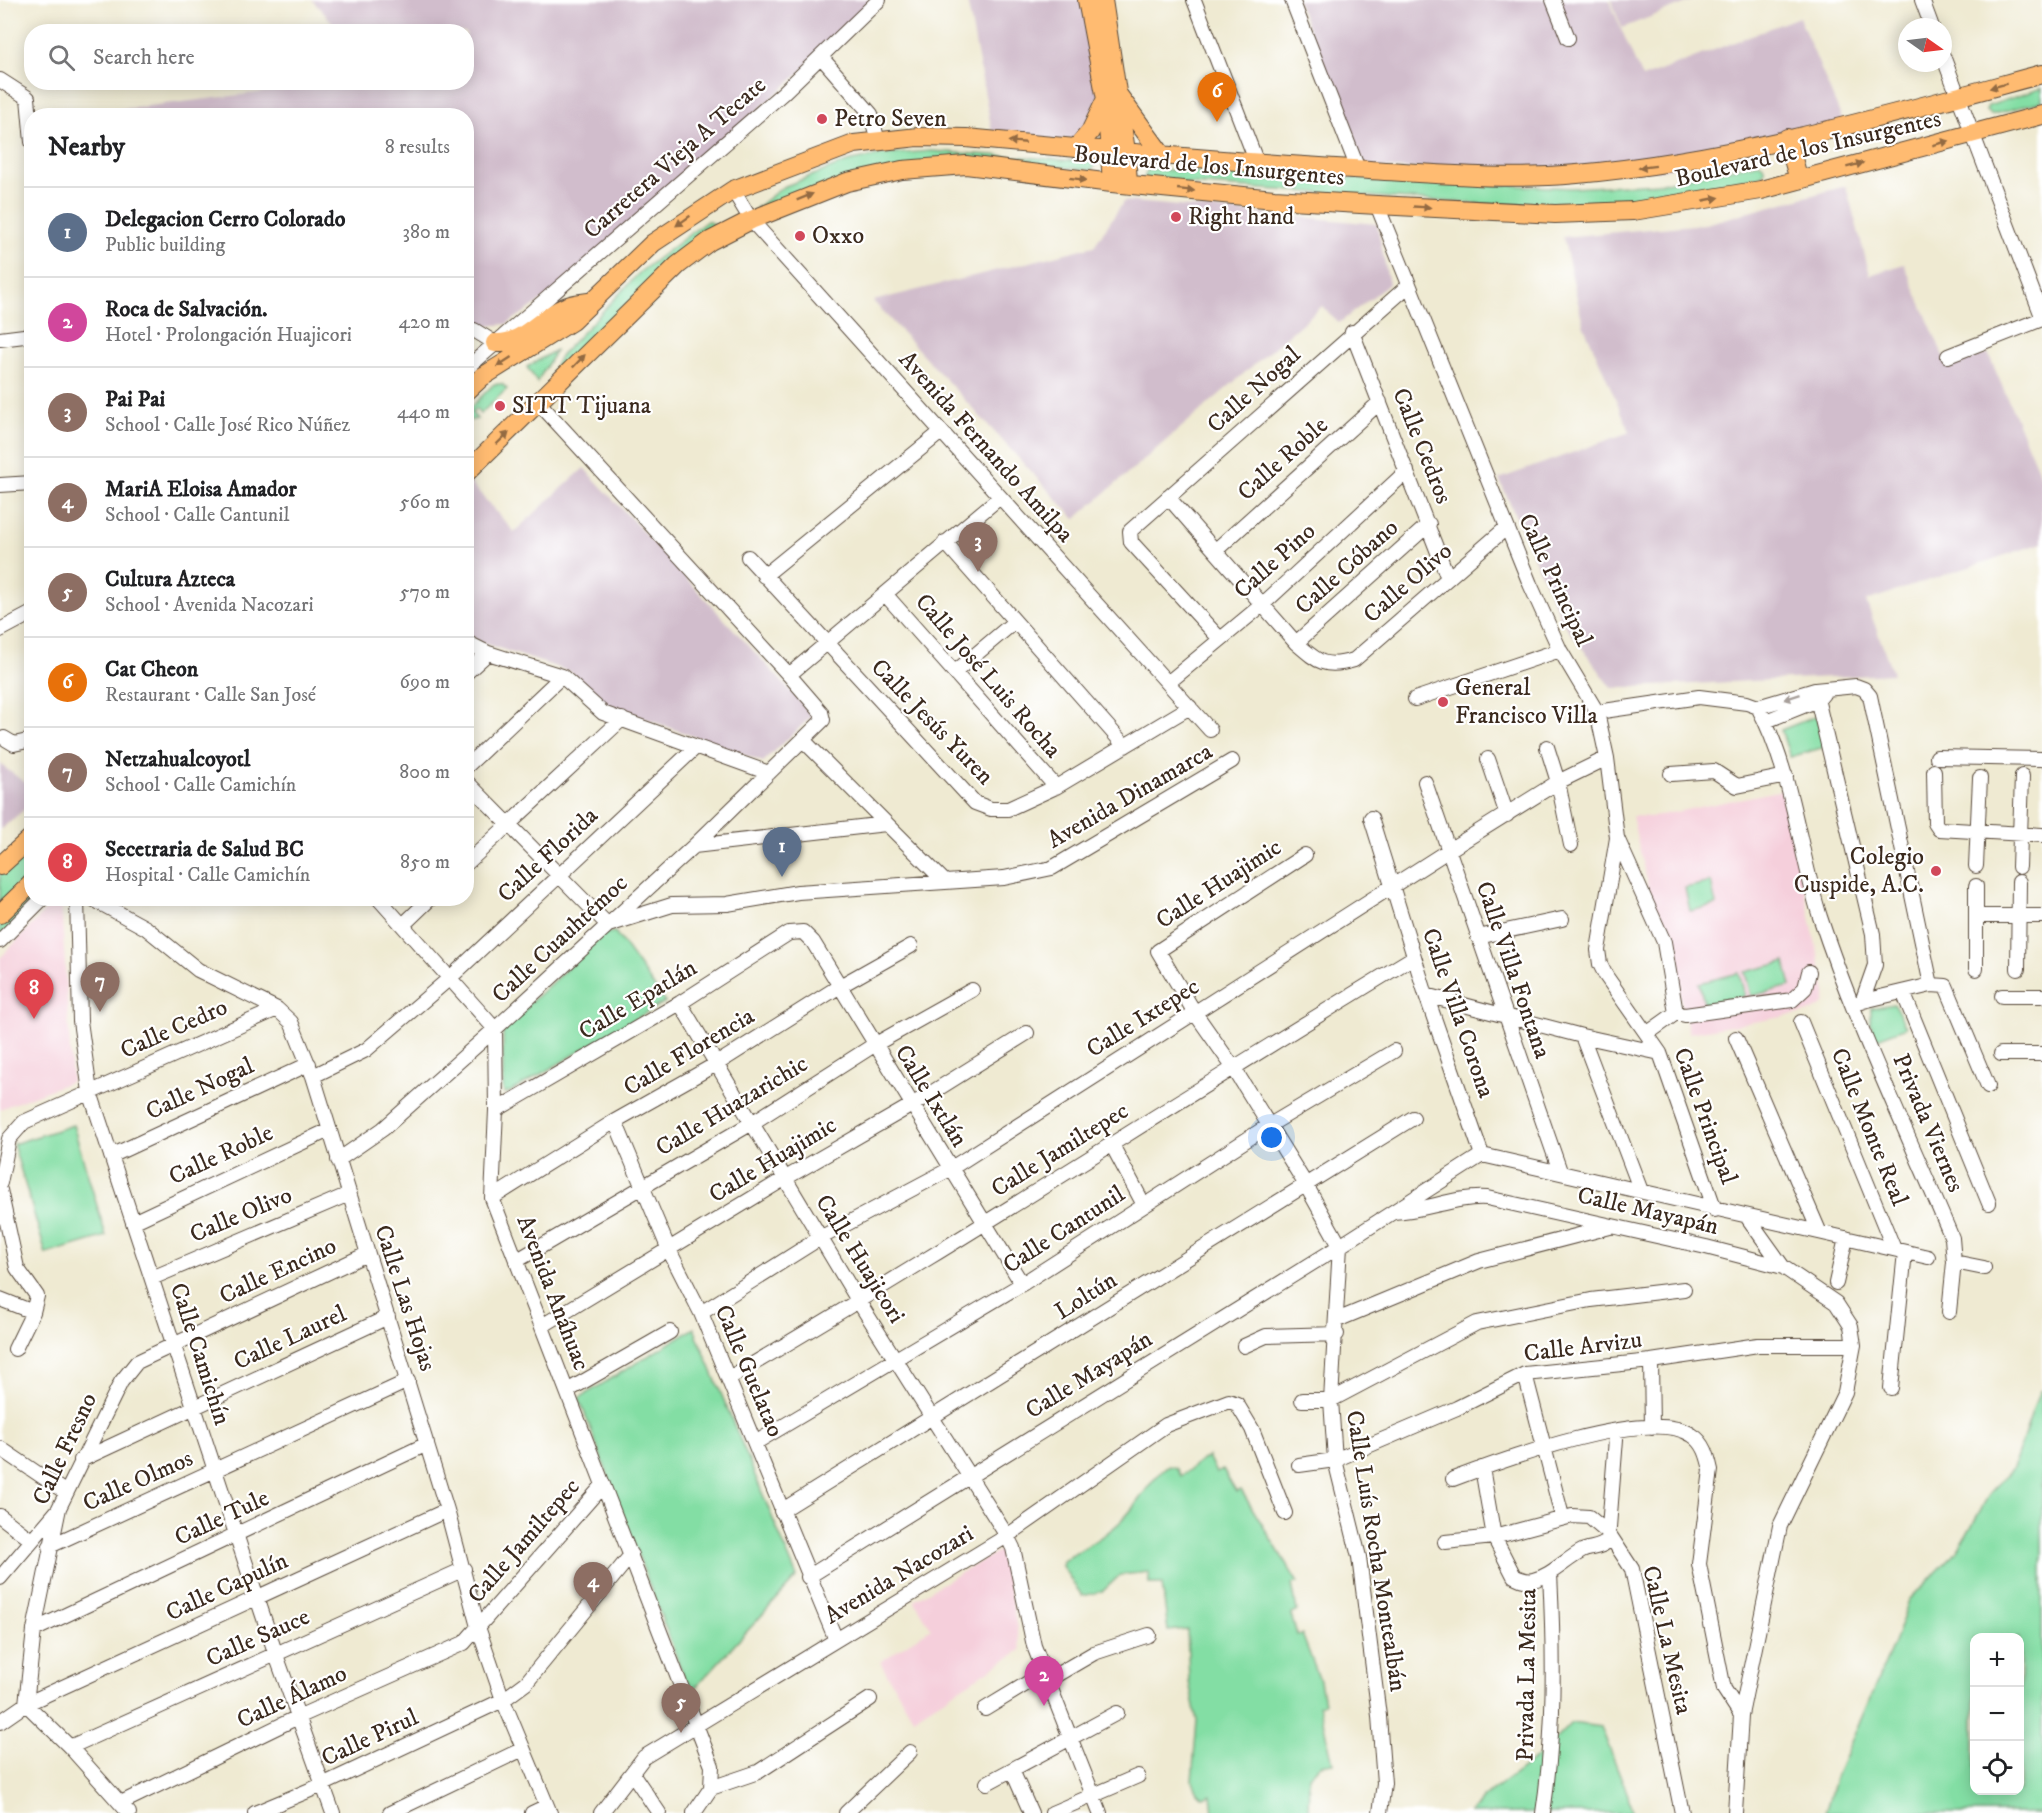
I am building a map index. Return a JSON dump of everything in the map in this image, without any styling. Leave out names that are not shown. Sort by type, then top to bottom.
[{"type":"main road","points":[[1087,0],[1111,95],[1162,155]]},
{"type":"main road","points":[[1103,0],[1120,184]]},
{"type":"main road","name":"Boulevard de los Insurgentes","points":[[474,384],[482,377],[572,321],[653,243],[733,190],[854,144],[918,137],[966,138],[1257,163],[1510,178],[1575,175],[1659,165],[1787,138],[2042,74]]},
{"type":"main road","points":[[1076,148],[1096,124],[1111,95]]},
{"type":"main road","name":"Boulevard de los Insurgentes","points":[[474,465],[678,266],[710,242],[751,220],[847,182],[902,170],[966,165],[1120,184],[1274,199],[1555,214],[1633,211],[1692,203],[1798,180],[2042,115]]},
{"type":"main road","points":[[1787,138],[1798,180]]},
{"type":"main road","points":[[495,343],[506,344],[521,337],[566,306],[595,301]]},
{"type":"main road","points":[[0,866],[24,844]]},
{"type":"main road","points":[[0,914],[24,891]]},
{"type":"street","name":"Carretera Vieja A Tecate","points":[[495,343],[783,93],[879,0]]},
{"type":"street","points":[[1194,0],[1257,163]]},
{"type":"street","points":[[1292,0],[1358,169]]},
{"type":"street","points":[[1553,0],[1568,38]]},
{"type":"street","points":[[1922,0],[1929,18]]},
{"type":"street","points":[[821,57],[871,114],[878,142]]},
{"type":"street","points":[[1948,356],[2042,317],[1971,135],[1949,72]]},
{"type":"street","points":[[0,80],[28,98],[29,108]]},
{"type":"street","name":"Avenida Fernando Amilpa","points":[[733,190],[751,220],[1210,730]]},
{"type":"street","name":"Calle Principal","points":[[1377,205],[1506,528],[1560,650],[1597,712],[1607,758],[1617,838],[1598,950],[1600,964],[1660,1053],[1715,1210]]},
{"type":"street","name":"Calle Nogal","points":[[1220,639],[1131,542],[1130,531],[1352,332],[1409,285]]},
{"type":"street","points":[[474,330],[495,343],[474,362]]},
{"type":"street","name":"Calle Cedros","points":[[1352,332],[1429,524],[1448,578]]},
{"type":"street","points":[[0,339],[24,336]]},
{"type":"street","name":"Calle Roble","points":[[1216,550],[1380,402]]},
{"type":"street","name":"Calle Cuauhtémoc","points":[[338,1160],[383,1129],[495,1029],[694,846],[822,724],[823,715],[789,675],[539,403]]},
{"type":"street","points":[[764,576],[941,432]]},
{"type":"street","name":"Calle Pino","points":[[1169,682],[1262,604],[1407,471]]},
{"type":"street","points":[[0,485],[24,484]]},
{"type":"street","points":[[789,675],[1000,497]]},
{"type":"street","points":[[1168,497],[1296,643]]},
{"type":"street","name":"Calle Cóbano","points":[[1296,643],[1429,524]]},
{"type":"street","name":"Calle Olivo","points":[[1296,643],[1317,661],[1336,665],[1354,660],[1506,528]]},
{"type":"street","points":[[945,542],[1013,623],[1125,746]]},
{"type":"street","name":"Calle Jesús Yuren","points":[[748,557],[825,643],[975,802],[991,809],[1008,808],[1056,788],[1190,707]]},
{"type":"street","name":"Calle José Luis Rocha","points":[[885,594],[1056,788]]},
{"type":"street","points":[[0,630],[24,617]]},
{"type":"street","points":[[955,672],[1013,623]]},
{"type":"street","points":[[474,646],[488,653],[562,676],[603,713],[769,773]]},
{"type":"street","points":[[1415,699],[1560,650]]},
{"type":"street","points":[[474,666],[488,653]]},
{"type":"street","points":[[474,759],[562,676]]},
{"type":"street","points":[[1597,712],[1699,697],[1747,703],[1758,708],[1856,686],[1864,689],[1870,696],[1930,985]]},
{"type":"street","points":[[1766,721],[1820,693]]},
{"type":"street","points":[[1820,693],[1874,942],[1875,965],[1857,1002]]},
{"type":"street","name":"Privada Viernes","points":[[1758,708],[1766,721],[1786,776],[1820,916],[1952,1238],[1954,1262],[1949,1312]]},
{"type":"street","points":[[474,856],[622,719]]},
{"type":"street","points":[[4,738],[14,744],[24,742]]},
{"type":"street","points":[[804,741],[943,880]]},
{"type":"street","name":"Calle Florida","points":[[311,1070],[366,1050],[451,977],[696,747]]},
{"type":"street","points":[[1547,747],[1558,782],[1571,845]]},
{"type":"street","points":[[1937,757],[2042,759]]},
{"type":"street","name":"Calle Ixtepec","points":[[701,1313],[820,1238],[950,1169],[1449,849],[1558,782],[1607,758]]},
{"type":"street","points":[[1488,759],[1507,815]]},
{"type":"street","name":"Avenida Dinamarca","points":[[608,925],[672,905],[727,904],[798,892],[943,880],[1004,878],[1052,868],[1232,761]]},
{"type":"street","points":[[1671,774],[1714,771],[1737,786],[1786,776]]},
{"type":"street","points":[[1934,771],[1935,823],[1939,829],[2042,835]]},
{"type":"street","points":[[2019,867],[2022,834],[2022,776]]},
{"type":"street","points":[[1976,866],[1980,778]]},
{"type":"street","name":"Calle Villa Fontana","points":[[1425,782],[1560,1171]]},
{"type":"street","points":[[474,789],[608,925]]},
{"type":"street","name":"Calle Villa Corona","points":[[1371,818],[1426,995],[1482,1155]]},
{"type":"street","points":[[694,846],[886,824]]},
{"type":"street","points":[[1617,838],[1664,942],[1676,1013]]},
{"type":"street","name":"Calle Huajimic","points":[[1195,1013],[1158,951],[1305,855]]},
{"type":"street","points":[[2018,969],[2019,882]]},
{"type":"street","points":[[1976,886],[1976,969]]},
{"type":"street","points":[[0,941],[35,906]]},
{"type":"street","name":"Calle Camichín","points":[[76,906],[80,1021],[90,1092],[176,1345],[194,1408],[276,1654],[333,1813]]},
{"type":"street","name":"Calle Las Hojas","points":[[106,906],[146,928],[198,970],[277,1009],[291,1022],[311,1070],[408,1381],[447,1509],[478,1627],[503,1700],[548,1810]]},
{"type":"street","points":[[386,906],[495,1029]]},
{"type":"street","points":[[404,925],[423,906]]},
{"type":"street","points":[[1977,916],[2042,916]]},
{"type":"street","points":[[1478,937],[1562,919]]},
{"type":"street","name":"Calle Ixtlán","points":[[803,932],[813,942],[1022,1284]]},
{"type":"street","name":"Calle Epatlán","points":[[496,1110],[680,1002],[789,933],[803,932]]},
{"type":"street","name":"Calle Florencia","points":[[492,1198],[615,1121],[718,1063],[840,986],[911,946]]},
{"type":"street","name":"Calle Jamiltepec","points":[[729,1378],[986,1224],[1233,1067],[1414,957]]},
{"type":"street","points":[[1647,1033],[1676,1013],[1685,1015],[1792,1000],[1805,988],[1809,972]]},
{"type":"street","points":[[1857,1002],[1930,985],[1946,986],[1988,1086]]},
{"type":"street","name":"Calle Huazarichic","points":[[516,1261],[752,1123],[874,1045],[972,990]]},
{"type":"street","points":[[1903,992],[1989,1203]]},
{"type":"street","points":[[1426,995],[1582,1036],[1660,1053]]},
{"type":"street","points":[[2002,996],[2042,996]]},
{"type":"street","name":"Calle Huajicori","points":[[680,1002],[859,1302],[897,1358],[968,1477],[1007,1536],[1013,1548],[1034,1646],[1100,1813]]},
{"type":"street","name":"Calle Cedro","points":[[0,1184],[3,1156],[9,1139],[16,1130],[32,1118],[277,1009]]},
{"type":"street","points":[[1195,1013],[1233,1067],[1306,1185],[1340,1246]]},
{"type":"street","name":"Calle Monte Real","points":[[1801,1022],[1900,1251]]},
{"type":"street","name":"Avenida Anáhuac","points":[[495,1029],[496,1110],[492,1198],[698,1726],[712,1766],[711,1788]]},
{"type":"street","name":"Calle Huajimic","points":[[542,1326],[784,1179],[912,1105],[1027,1033]]},
{"type":"street","points":[[1582,1036],[1641,1191]]},
{"type":"street","points":[[1736,1038],[1819,1232]]},
{"type":"street","name":"Calle Cantunil","points":[[755,1443],[1022,1284],[1268,1126],[1394,1051]]},
{"type":"street","points":[[2001,1054],[2042,1054]]},
{"type":"street","name":"Calle Nogal","points":[[111,1156],[311,1070]]},
{"type":"street","name":"Loltún","points":[[781,1511],[934,1419],[1413,1118]]},
{"type":"street","name":"Calle Guelatao","points":[[615,1121],[669,1250],[701,1313],[729,1378],[781,1511],[836,1640]]},
{"type":"street","name":"Calle Roble","points":[[133,1222],[329,1130]]},
{"type":"street","points":[[1112,1145],[1144,1205]]},
{"type":"street","points":[[1482,1155],[1560,1171],[1748,1218],[1928,1257]]},
{"type":"street","name":"Calle Mayapán","points":[[808,1577],[1482,1155]]},
{"type":"street","points":[[0,1190],[17,1268],[38,1296],[15,1349]]},
{"type":"street","name":"Calle Olivo","points":[[152,1278],[349,1194]]},
{"type":"street","name":"Calle Mayapán","points":[[1393,1212],[1419,1212],[1467,1197],[1487,1198],[1783,1267],[1844,1312],[1851,1326],[1854,1345]]},
{"type":"street","points":[[1748,1218],[1783,1267]]},
{"type":"street","points":[[1337,1320],[1490,1257],[1615,1226]]},
{"type":"street","points":[[1836,1283],[1846,1239]]},
{"type":"street","name":"Calle Luís Rocha Montealbán","points":[[1340,1246],[1337,1334],[1331,1400],[1335,1460],[1359,1557],[1364,1592],[1383,1772],[1380,1813]]},
{"type":"street","points":[[1891,1388],[1900,1251]]},
{"type":"street","name":"Calle Encino","points":[[176,1345],[367,1254]]},
{"type":"street","points":[[1954,1262],[1984,1268]]},
{"type":"street","points":[[1302,1400],[1331,1400],[1477,1323],[1591,1300],[1684,1289]]},
{"type":"street","points":[[0,1299],[33,1312]]},
{"type":"street","name":"Calle Laurel","points":[[81,1460],[388,1317]]},
{"type":"street","points":[[567,1391],[670,1332]]},
{"type":"street","points":[[1244,1346],[1266,1336],[1337,1334]]},
{"type":"street","name":"Calle Fresno","points":[[26,1704],[34,1630],[50,1546],[65,1492],[121,1382],[137,1362],[176,1345]]},
{"type":"street","name":"Calle Arvizu","points":[[1299,1465],[1335,1460],[1457,1408],[1525,1374],[1651,1361],[1758,1345],[1854,1345]]},
{"type":"street","points":[[1735,1813],[1742,1715],[1780,1526],[1841,1403],[1854,1345]]},
{"type":"street","points":[[1651,1361],[1652,1427]]},
{"type":"street","points":[[1525,1374],[1542,1448],[1562,1516]]},
{"type":"street","name":"Calle Olmos","points":[[50,1546],[408,1381]]},
{"type":"street","name":"Avenida Nacozari","points":[[601,1813],[644,1757],[1007,1536],[1166,1425],[1229,1401],[1238,1404],[1252,1429],[1285,1513]]},
{"type":"street","points":[[1453,1479],[1542,1448],[1601,1434],[1652,1427],[1690,1433],[1702,1445],[1708,1456],[1711,1470],[1700,1564],[1724,1689],[1742,1715]]},
{"type":"street","points":[[1482,1468],[1494,1537],[1514,1576],[1530,1581],[1550,1573],[1559,1564],[1585,1550],[1606,1544],[1609,1534],[1616,1439]]},
{"type":"street","name":"Calle Tule","points":[[34,1630],[238,1536],[427,1444]]},
{"type":"street","points":[[0,1448],[65,1492]]},
{"type":"street","name":"Calle Jamiltepec","points":[[478,1627],[603,1485]]},
{"type":"street","points":[[0,1578],[30,1539],[59,1508]]},
{"type":"street","name":"Calle Capulín","points":[[26,1704],[258,1599],[447,1509]]},
{"type":"street","points":[[0,1516],[30,1539]]},
{"type":"street","name":"Calle La Mesita","points":[[1445,1542],[1494,1537],[1562,1516],[1589,1517],[1609,1534],[1632,1569],[1682,1813]]},
{"type":"street","points":[[503,1700],[526,1683],[631,1554]]},
{"type":"street","name":"Calle Sauce","points":[[70,1746],[464,1569]]},
{"type":"street","name":"Privada La Mesita","points":[[1543,1813],[1551,1761],[1554,1684],[1550,1573]]},
{"type":"street","name":"Calle Álamo","points":[[125,1808],[298,1717],[464,1643],[478,1627]]},
{"type":"street","points":[[985,1709],[1086,1657],[1149,1635]]},
{"type":"street","points":[[694,1813],[711,1788],[758,1772],[870,1699]]},
{"type":"street","name":"Calle Pirul","points":[[255,1813],[322,1785],[503,1700]]},
{"type":"street","points":[[0,1722],[26,1704],[70,1746],[125,1808]]},
{"type":"street","points":[[987,1783],[1117,1713]]},
{"type":"street","points":[[390,1813],[523,1749]]},
{"type":"street","points":[[846,1813],[910,1752]]},
{"type":"street","points":[[1012,1770],[1030,1813]]},
{"type":"street","points":[[632,1773],[659,1813]]},
{"type":"street","points":[[1052,1813],[1137,1776]]},
{"type":"street","points":[[532,1813],[548,1810]]},
{"type":"shaded area","points":[[312,0],[876,0],[879,3],[547,297],[507,324],[474,327],[474,108],[132,108],[282,90],[474,90],[474,24],[334,24]]},
{"type":"shaded area","points":[[967,0],[1083,0],[1101,100],[1094,123],[1070,146],[993,137]]},
{"type":"shaded area","points":[[1297,0],[1609,0],[1642,78],[1799,17],[1845,126],[1656,171],[1365,168]]},
{"type":"shaded area","points":[[1611,0],[1694,0],[1622,28]]},
{"type":"shaded area","points":[[1846,186],[1870,275],[1904,264],[1948,367],[1988,353],[2042,479],[2042,543],[1866,601],[1893,674],[1612,688],[1562,621],[1499,479],[1630,432],[1583,324],[1563,237],[1705,224]]},
{"type":"shaded area","points":[[1124,201],[1377,224],[1389,284],[1339,323],[1322,306],[1075,519],[873,301],[1094,246]]},
{"type":"shaded area","points":[[584,468],[813,715],[763,762],[597,701],[571,672],[480,642],[474,638],[474,487],[514,532]]},
{"type":"shaded area","points":[[0,764],[24,782],[24,810],[0,830]]},
{"type":"shaded area","points":[[1783,790],[1826,992],[1824,1004],[1811,1012],[1689,1033],[1661,921],[1654,914],[1632,816],[1651,817]]},
{"type":"shaded area","points":[[50,906],[61,906],[72,1081],[0,1109],[0,958]]},
{"type":"shaded area","points":[[1002,1549],[1021,1650],[913,1718],[880,1662],[931,1628],[914,1600]]},
{"type":"green space","points":[[2042,88],[2042,101],[1991,115],[1986,111],[1988,106]]},
{"type":"green space","points":[[931,151],[1093,162],[1095,166],[1092,170],[974,160],[801,192],[756,208],[783,187],[847,162],[882,155]]},
{"type":"green space","points":[[1759,163],[1765,171],[1760,177],[1619,202],[1527,207],[1146,181],[1144,178],[1147,171],[1152,169],[1280,177],[1311,176],[1571,188],[1661,183]]},
{"type":"green space","points":[[707,221],[714,224],[711,232],[578,354],[551,374],[560,356],[640,272]]},
{"type":"green space","points":[[556,350],[537,382],[527,367]]},
{"type":"green space","points":[[494,384],[502,384],[507,389],[480,414],[476,409],[474,411],[474,404]]},
{"type":"green space","points":[[1818,717],[1825,747],[1790,757],[1781,730]]},
{"type":"green space","points":[[24,848],[24,881],[0,903],[0,871]]},
{"type":"green space","points":[[1711,882],[1716,905],[1690,911],[1685,888]]},
{"type":"green space","points":[[24,901],[24,906],[33,906],[0,937],[0,923]]},
{"type":"green space","points":[[615,932],[665,1002],[505,1093],[503,1090],[503,1028],[605,933]]},
{"type":"green space","points":[[1785,962],[1791,986],[1751,996],[1745,972]]},
{"type":"green space","points":[[1739,973],[1745,996],[1705,1007],[1699,983]]},
{"type":"green space","points":[[1894,1004],[1906,1027],[1875,1039],[1871,1024],[1871,1008]]},
{"type":"green space","points":[[73,1125],[106,1236],[46,1254],[13,1144]]},
{"type":"green space","points":[[694,1328],[797,1577],[690,1693],[579,1398]]},
{"type":"green space","points":[[2042,1390],[2042,1813],[1825,1813],[1835,1779],[1894,1643],[1909,1600],[1958,1550],[1990,1493],[2013,1468],[2039,1392]]},
{"type":"green space","points":[[1208,1456],[1216,1473],[1223,1470],[1236,1492],[1241,1490],[1298,1583],[1292,1584],[1297,1611],[1291,1615],[1297,1635],[1302,1634],[1320,1681],[1324,1703],[1319,1705],[1333,1763],[1320,1765],[1309,1776],[1308,1813],[1213,1813],[1211,1795],[1203,1797],[1192,1780],[1197,1721],[1189,1682],[1187,1629],[1168,1631],[1162,1584],[1149,1584],[1149,1572],[1120,1575],[1103,1591],[1082,1596],[1062,1566],[1063,1561],[1126,1517],[1162,1471],[1169,1466],[1176,1468],[1181,1476]]},
{"type":"green space","points":[[1571,1723],[1601,1727],[1628,1795],[1632,1813],[1470,1813],[1483,1798],[1539,1756]]},
{"type":"place","name":"Petro Seven","points":[[822,119]]},
{"type":"place","name":"Cat Cheon","points":[[1217,122]]},
{"type":"place","name":"Right hand","points":[[1176,217]]},
{"type":"place","name":"Oxxo","points":[[800,236]]},
{"type":"place","name":"SITT Tijuana","points":[[500,406]]},
{"type":"place","name":"Pai Pai","points":[[978,572]]},
{"type":"place","name":"General Francisco Villa","points":[[1443,702]]},
{"type":"place","name":"Colegio Cuspide, A.C.","points":[[1936,871]]},
{"type":"place","name":"Delegacion Cerro Colorado","points":[[782,877]]},
{"type":"place","name":"Netzahualcoyotl","points":[[100,1012]]},
{"type":"place","name":"Secetraria de Salud BC","points":[[34,1019]]},
{"type":"place","name":"MariA Eloisa Amador","points":[[593,1612]]},
{"type":"place","name":"Roca de Salvación.","points":[[1044,1706]]},
{"type":"place","name":"Cultura Azteca","points":[[681,1733]]}]
